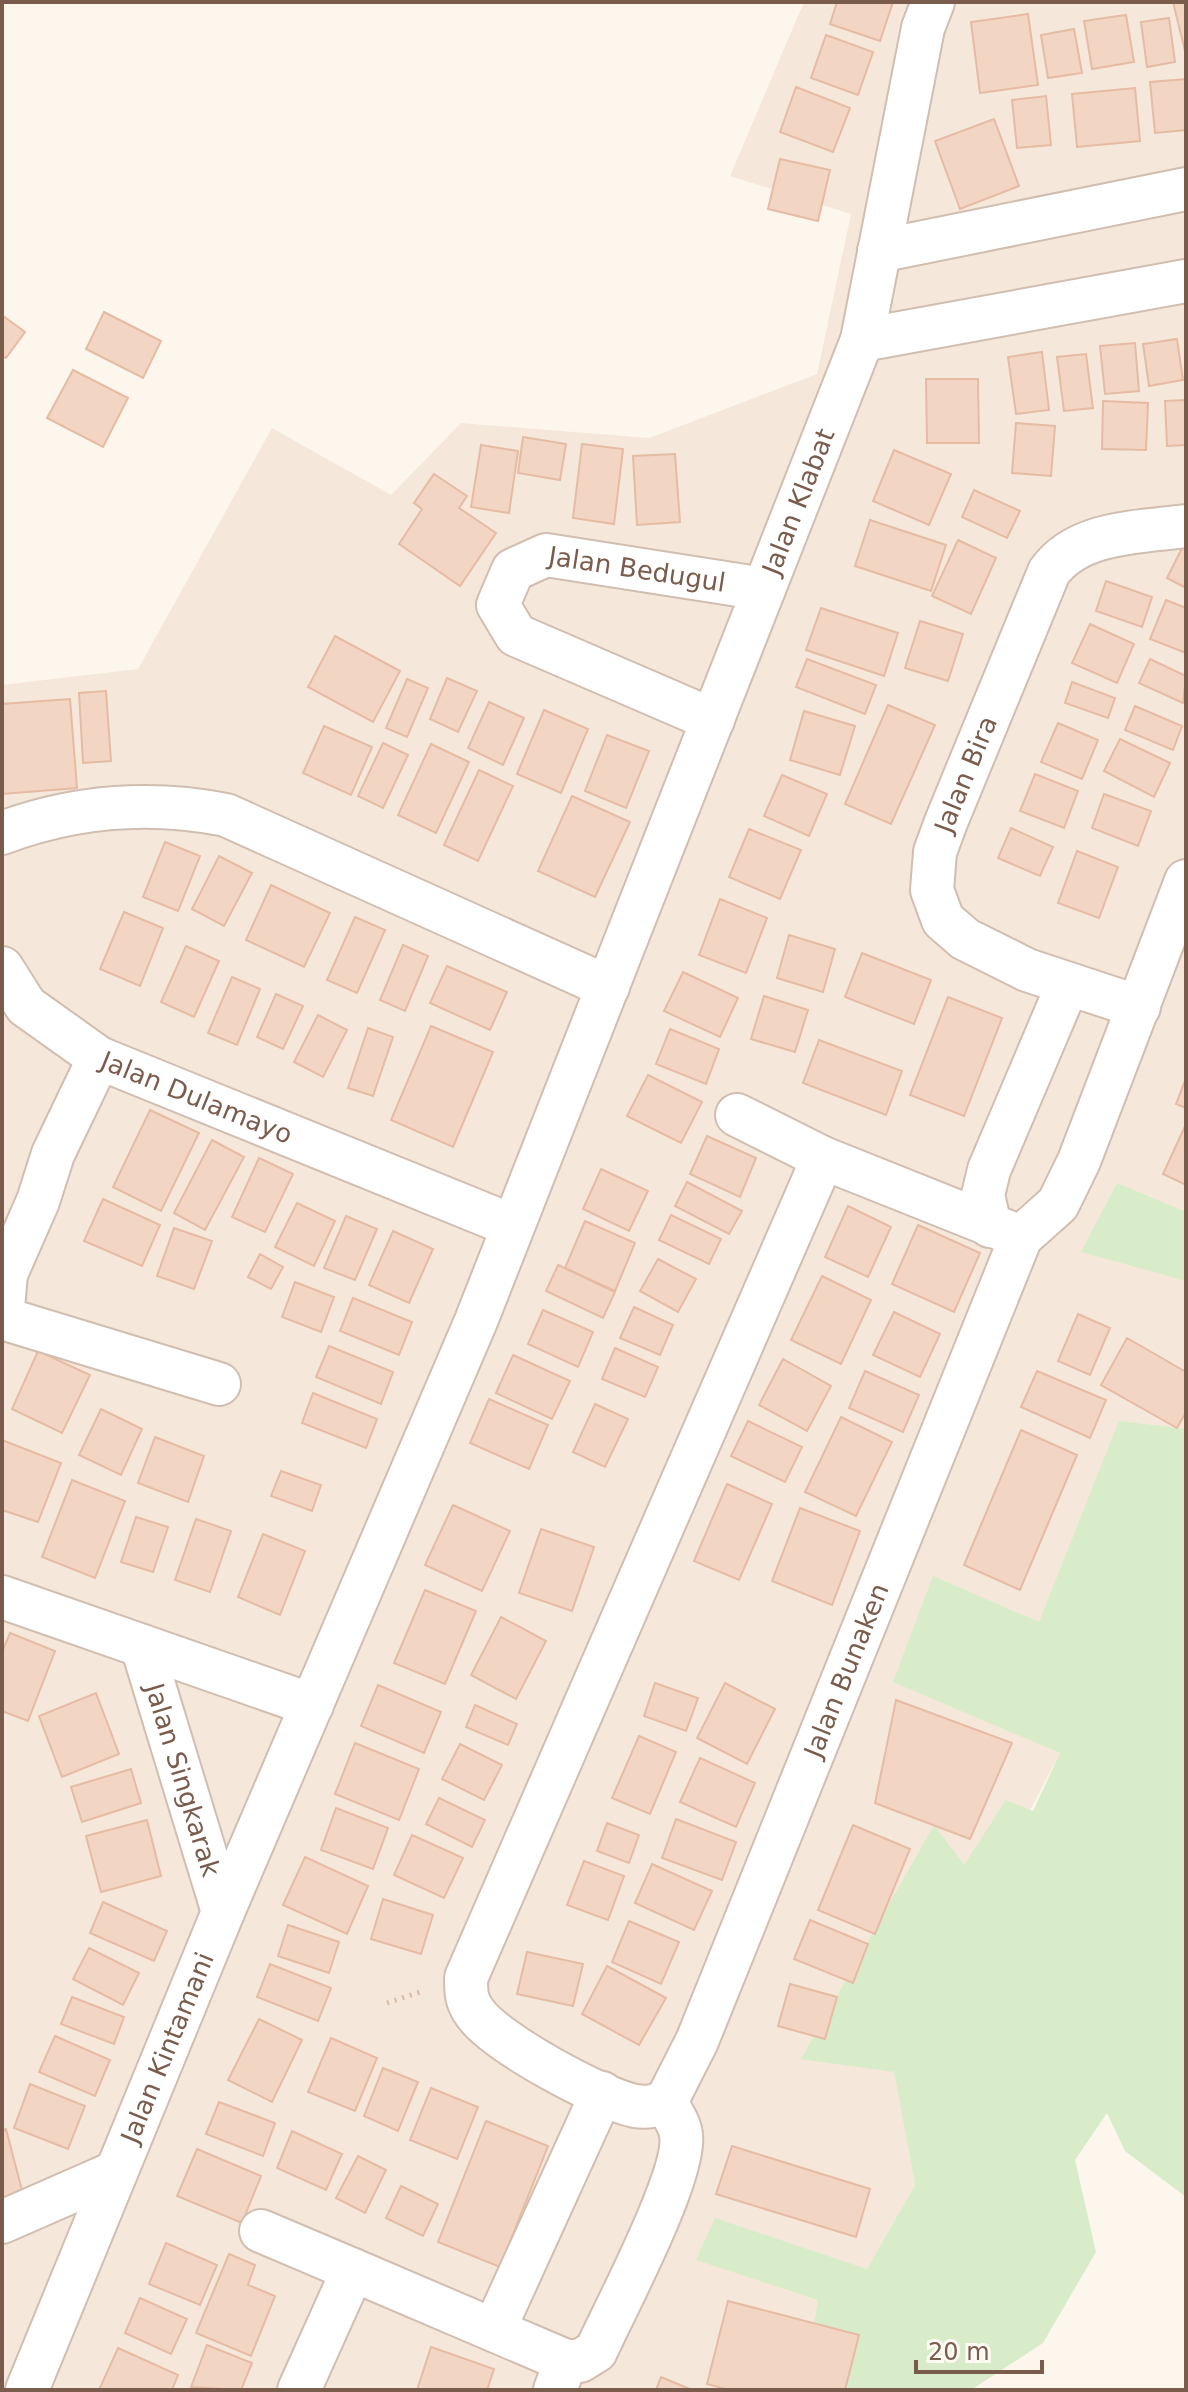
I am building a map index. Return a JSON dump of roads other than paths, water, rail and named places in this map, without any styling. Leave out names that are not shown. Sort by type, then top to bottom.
[{"type":"street","name":"Jalan Klabat","points":[[513,1226],[862,340],[923,28],[933,2]]},
{"type":"street","points":[[879,251],[1186,189]]},
{"type":"street","points":[[862,340],[1186,281]]},
{"type":"street","name":"Jalan Bira","points":[[1139,1007],[1027,970],[965,939],[943,920],[932,890],[935,852],[1049,572],[1058,558],[1071,548],[1089,542],[1186,526]]},
{"type":"street","name":"Jalan Bedugul","points":[[713,720],[516,635],[498,605],[513,570],[546,555],[764,589]]},
{"type":"street","points":[[2,833],[40,819],[132,805],[187,808],[226,815],[608,987]]},
{"type":"street","points":[[737,1115],[823,1158],[1005,1232],[1045,1218],[1064,1192],[1186,881]]},
{"type":"street","points":[[2,968],[26,1006],[99,1058]]},
{"type":"street","points":[[1005,1232],[983,1195],[989,1170],[1068,984]]},
{"type":"street","name":"Jalan Dulamayo","points":[[2,1318],[4,1275],[38,1201],[53,1154],[99,1058],[513,1226]]},
{"type":"street","points":[[261,2231],[494,2330],[561,2376],[596,2351],[667,2196],[679,2159],[681,2133],[666,2102],[651,2107],[634,2106],[602,2093],[495,2034],[475,2014],[466,1997],[466,1978],[823,1158]]},
{"type":"street","name":"Jalan Kintamani","points":[[27,2390],[223,1912],[476,1321],[513,1226]]},
{"type":"street","name":"Jalan Bunaken","points":[[666,2102],[697,2041],[1005,1232]]},
{"type":"street","points":[[2,1318],[219,1384]]},
{"type":"street","name":"Jalan Singkarak","points":[[2,1597],[312,1705]]},
{"type":"street","name":"Jalan Singkarak","points":[[142,1646],[223,1912]]},
{"type":"street","points":[[494,2330],[602,2093]]},
{"type":"street","points":[[2,2222],[116,2172]]},
{"type":"street","points":[[299,2390],[353,2270]]}]
